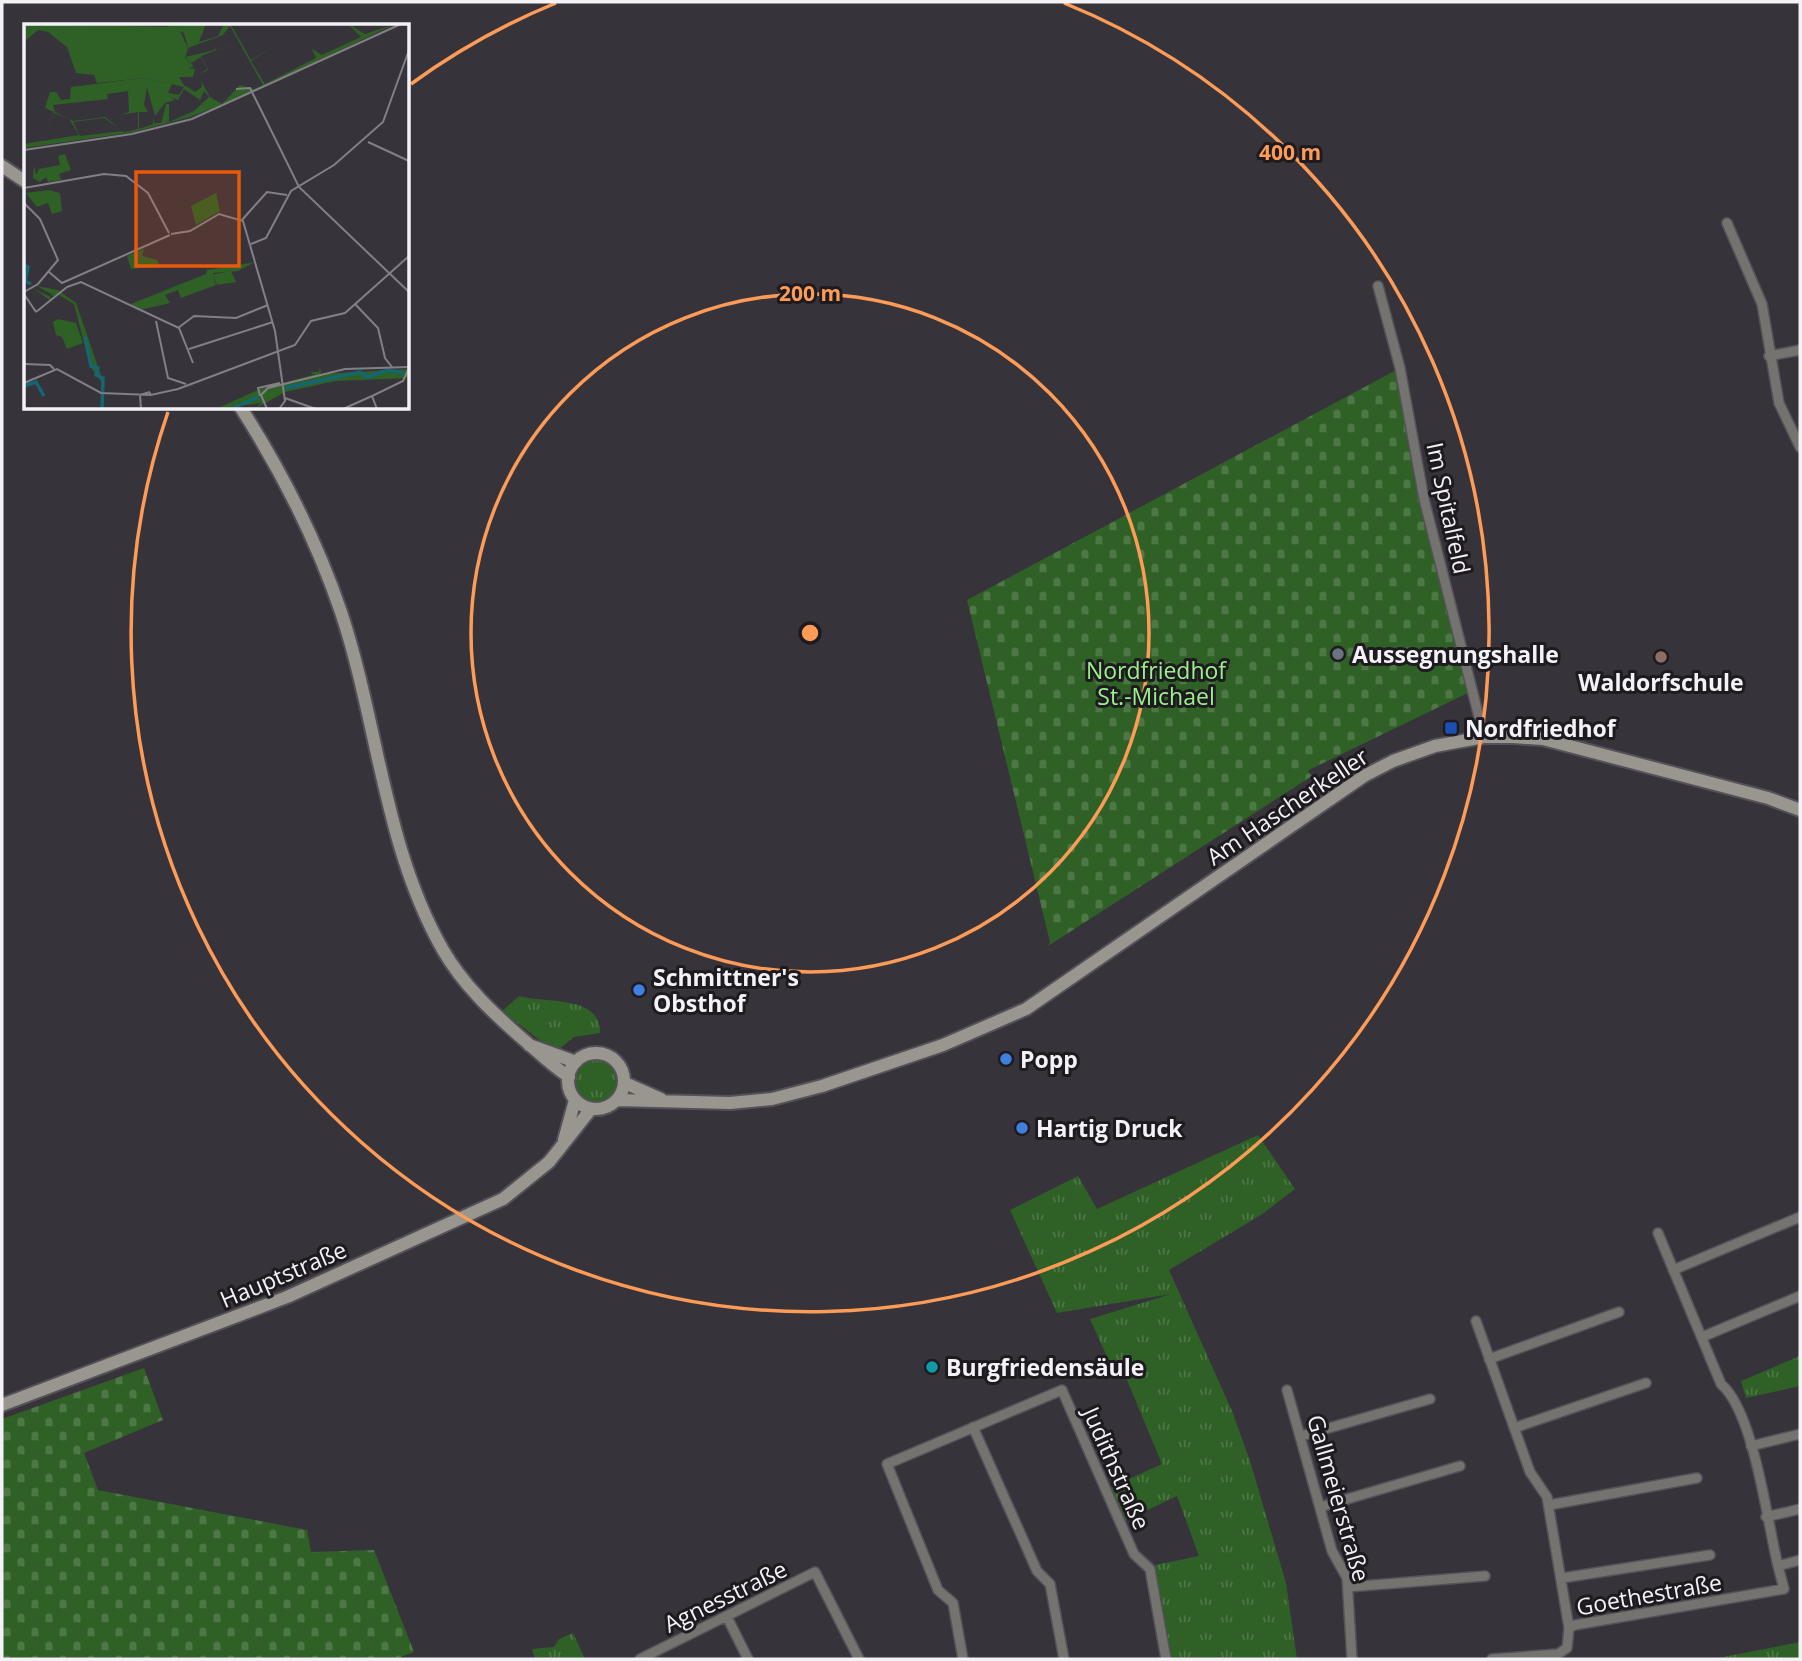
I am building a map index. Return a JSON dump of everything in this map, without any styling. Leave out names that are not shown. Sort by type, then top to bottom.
[{"type":"main road","points":[[2,166],[24,182]]},
{"type":"main road","points":[[242,410],[300,512],[341,611],[400,845],[416,893],[443,950],[460,975],[540,1058],[569,1077]]},
{"type":"main road","name":"Am Hascherkeller","points":[[618,1100],[753,1102],[835,1082],[943,1045],[1026,1009],[1364,776],[1420,750],[1484,737],[1543,739],[1768,798],[1800,810]]},
{"type":"main road","points":[[529,1045],[576,1062]]},
{"type":"main road","points":[[589,1054],[606,1055],[619,1064],[625,1083],[618,1100],[606,1108],[591,1109],[575,1100],[569,1089],[569,1077],[576,1062],[589,1054]]},
{"type":"main road","points":[[625,1083],[661,1100]]},
{"type":"main road","points":[[562,1147],[575,1100]]},
{"type":"main road","name":"Hauptstraße","points":[[2,1405],[286,1297],[480,1210],[519,1189],[562,1147],[591,1109]]},
{"type":"street","points":[[1727,223],[1762,304],[1779,403],[1800,447]]},
{"type":"street","name":"Im Spitalfeld","points":[[1378,286],[1400,368],[1424,499],[1484,737]]},
{"type":"street","points":[[1769,356],[1800,350]]},
{"type":"street","points":[[1673,1270],[1800,1217]]},
{"type":"street","points":[[1658,1233],[1721,1384],[1737,1401],[1751,1446],[1778,1566],[1800,1560]]},
{"type":"street","points":[[1702,1337],[1800,1296]]},
{"type":"street","points":[[1489,1359],[1619,1312]]},
{"type":"street","points":[[1476,1321],[1530,1472],[1547,1497],[1569,1628]]},
{"type":"street","points":[[1514,1428],[1646,1383]]},
{"type":"street","name":"Judithstraße","points":[[963,1659],[953,1603],[938,1590],[887,1464],[1062,1390],[1134,1554],[1150,1569],[1166,1659]]},
{"type":"street","name":"Gallmeierstraße","points":[[1287,1390],[1332,1551],[1347,1578],[1352,1659]]},
{"type":"street","points":[[1301,1436],[1430,1399]]},
{"type":"street","points":[[973,1427],[1037,1571],[1050,1584],[1064,1659]]},
{"type":"street","points":[[1751,1446],[1800,1434]]},
{"type":"street","points":[[1320,1507],[1461,1466]]},
{"type":"street","points":[[1549,1505],[1697,1478]]},
{"type":"street","points":[[1766,1517],[1800,1509]]},
{"type":"street","points":[[1562,1578],[1710,1555]]},
{"type":"street","name":"Goethestraße","points":[[1492,1659],[1558,1654],[1569,1644],[1569,1628],[1784,1588],[1778,1566]]},
{"type":"street","name":"Agnesstraße","points":[[640,1659],[815,1573],[859,1659]]},
{"type":"street","points":[[1348,1587],[1485,1576]]},
{"type":"street","points":[[727,1617],[748,1659]]},
{"type":"green space","name":"Nordfriedhof St.-Michael","points":[[1400,368],[1418,461],[1474,690],[1311,769],[1308,771],[1312,776],[1048,946],[1050,942],[967,600]]},
{"type":"green space","points":[[519,996],[582,1006],[598,1021],[600,1033],[574,1037],[558,1050],[546,1045],[502,1011]]},
{"type":"green space","points":[[597,1059],[613,1066],[620,1082],[613,1098],[597,1105],[581,1098],[574,1082],[581,1066]]},
{"type":"green space","points":[[1258,1135],[1295,1189],[1261,1215],[1169,1270],[1232,1411],[1250,1461],[1286,1583],[1297,1659],[1172,1659],[1155,1565],[1199,1556],[1177,1496],[1122,1522],[1109,1488],[1162,1464],[1122,1368],[1108,1359],[1090,1319],[1171,1294],[1057,1313],[1010,1210],[1078,1176],[1097,1209]]},
{"type":"green space","points":[[1800,1356],[1800,1386],[1746,1398],[1741,1381]]},
{"type":"green space","points":[[144,1368],[163,1420],[84,1453],[98,1490],[307,1530],[311,1552],[374,1550],[414,1652],[395,1659],[2,1659],[2,1419]]},
{"type":"green space","points":[[573,1633],[585,1659],[535,1659],[532,1649],[554,1647],[559,1639]]},
{"type":"green space","points":[[1800,1642],[1800,1659],[1713,1659]]},
{"type":"place","name":"Aussegnungshalle","points":[[1338,654]]},
{"type":"place","name":"Waldorfschule","points":[[1661,657]]},
{"type":"place","name":"Nordfriedhof","points":[[1451,728]]},
{"type":"place","name":"Schmittner's Obsthof","points":[[639,990]]},
{"type":"place","name":"Popp","points":[[1006,1059]]},
{"type":"place","name":"Hartig Druck","points":[[1022,1128]]},
{"type":"place","name":"Burgfriedensäule","points":[[932,1367]]}]
